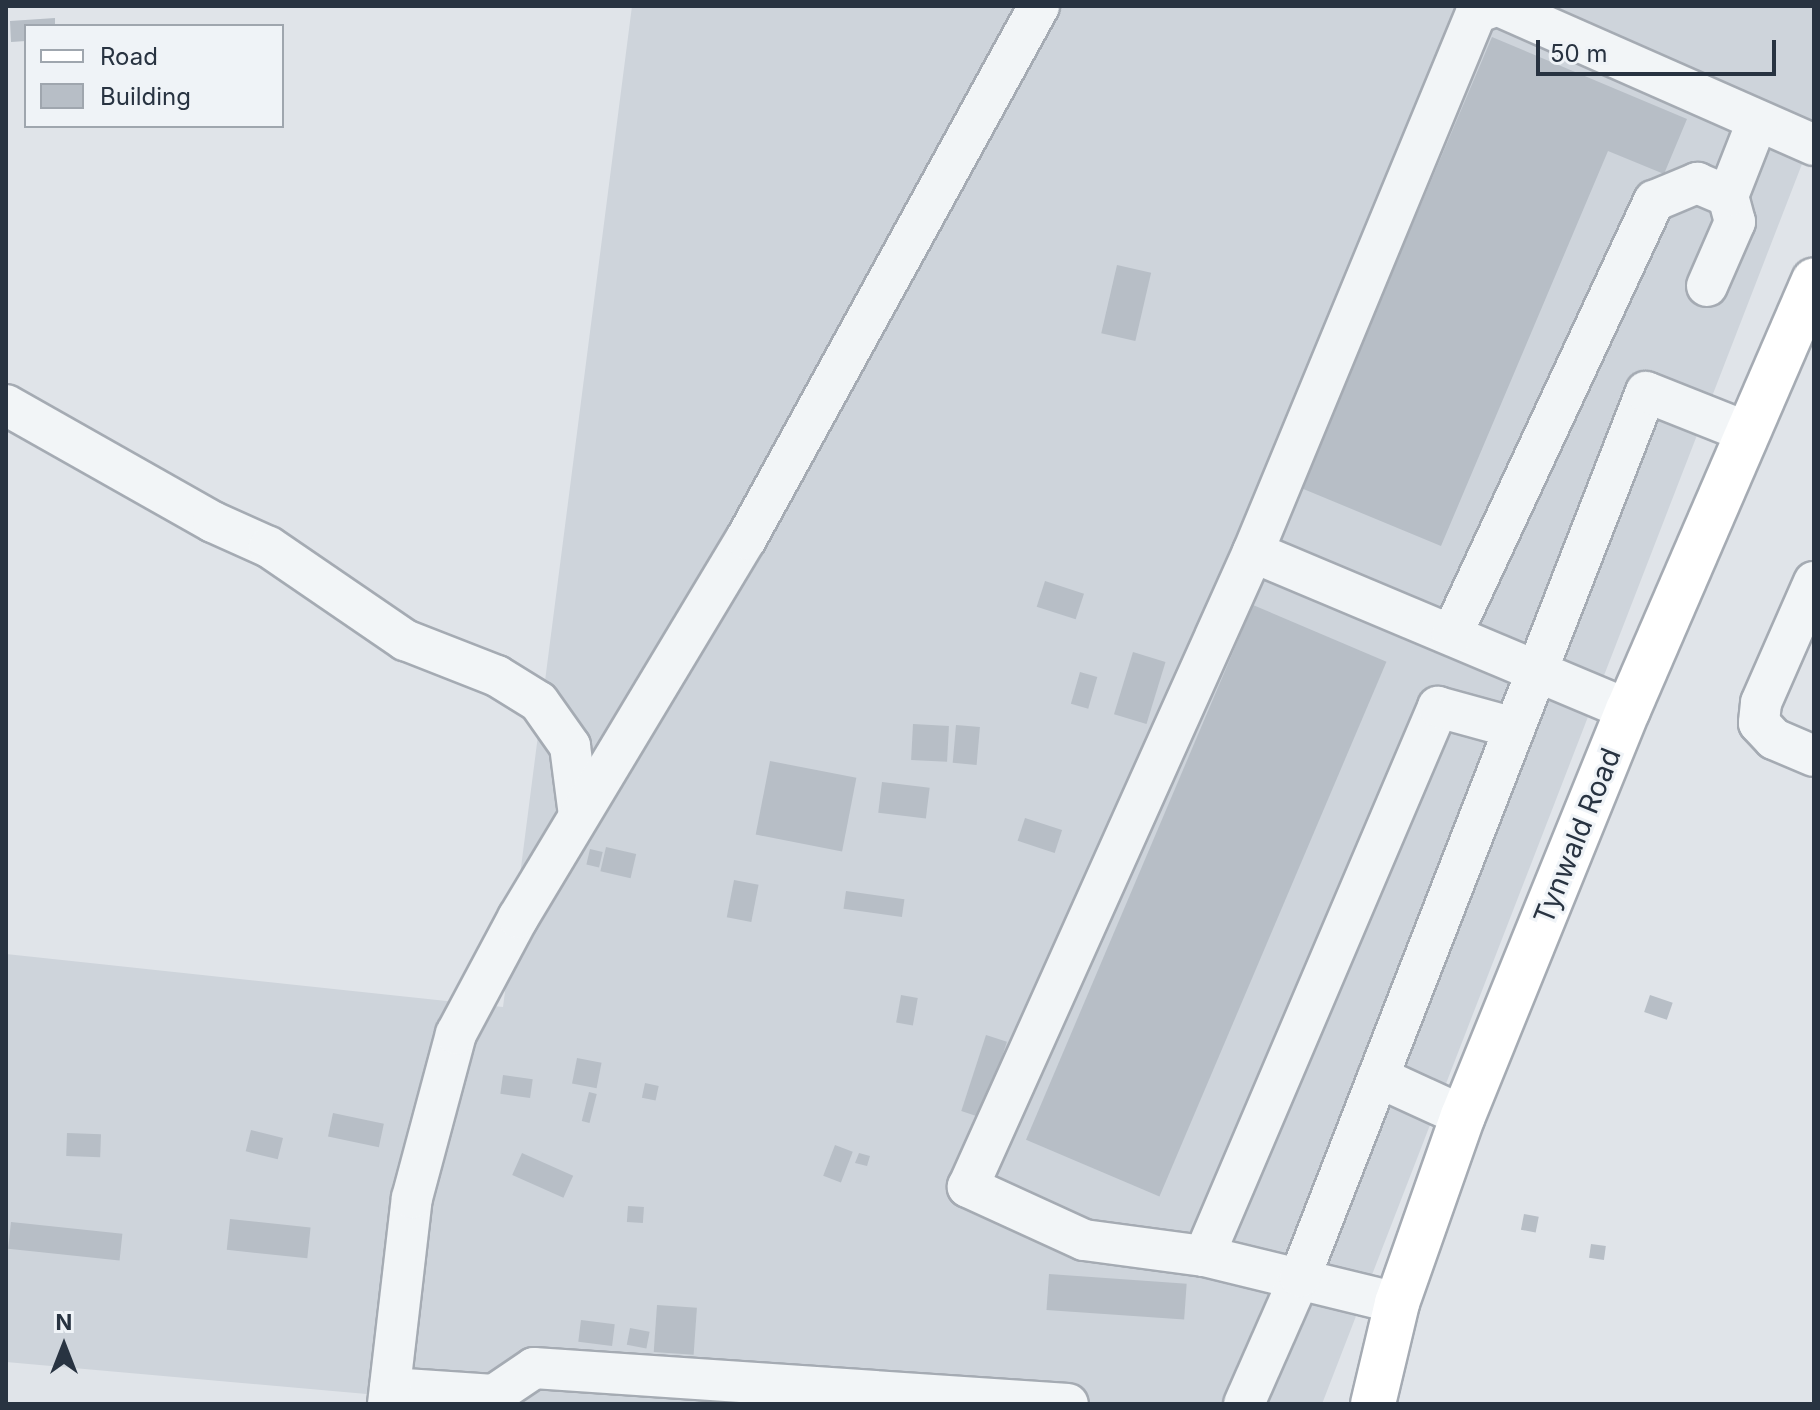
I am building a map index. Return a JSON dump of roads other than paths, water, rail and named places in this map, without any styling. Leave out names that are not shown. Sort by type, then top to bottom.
[{"type":"main road","name":"Tynwald Road","points":[[1373,1404],[1397,1303],[1463,1116],[1628,710],[1814,281]]},
{"type":"street","points":[[1039,6],[732,564],[635,730],[579,815],[456,1034],[412,1198],[389,1396],[494,1399],[534,1368],[1068,1404]]},
{"type":"street","points":[[1397,1303],[1204,1256],[1084,1240],[968,1187],[1253,552],[1476,13],[1497,6],[1814,145]]},
{"type":"street","points":[[1707,286],[1735,222],[1728,196],[1757,122]]},
{"type":"street","points":[[1452,634],[1654,201],[1697,183],[1728,196]]},
{"type":"street","points":[[1244,1404],[1300,1277],[1646,392],[1749,433]]},
{"type":"street","points":[[6,405],[213,522],[269,547],[405,640],[464,661],[539,702],[570,746],[579,815]]},
{"type":"street","points":[[1253,552],[1628,710]]},
{"type":"street","points":[[1814,582],[1761,703],[1759,723],[1774,739],[1814,756]]},
{"type":"street","points":[[1204,1256],[1438,707],[1514,728]]},
{"type":"street","points":[[1378,1077],[1463,1116]]}]
